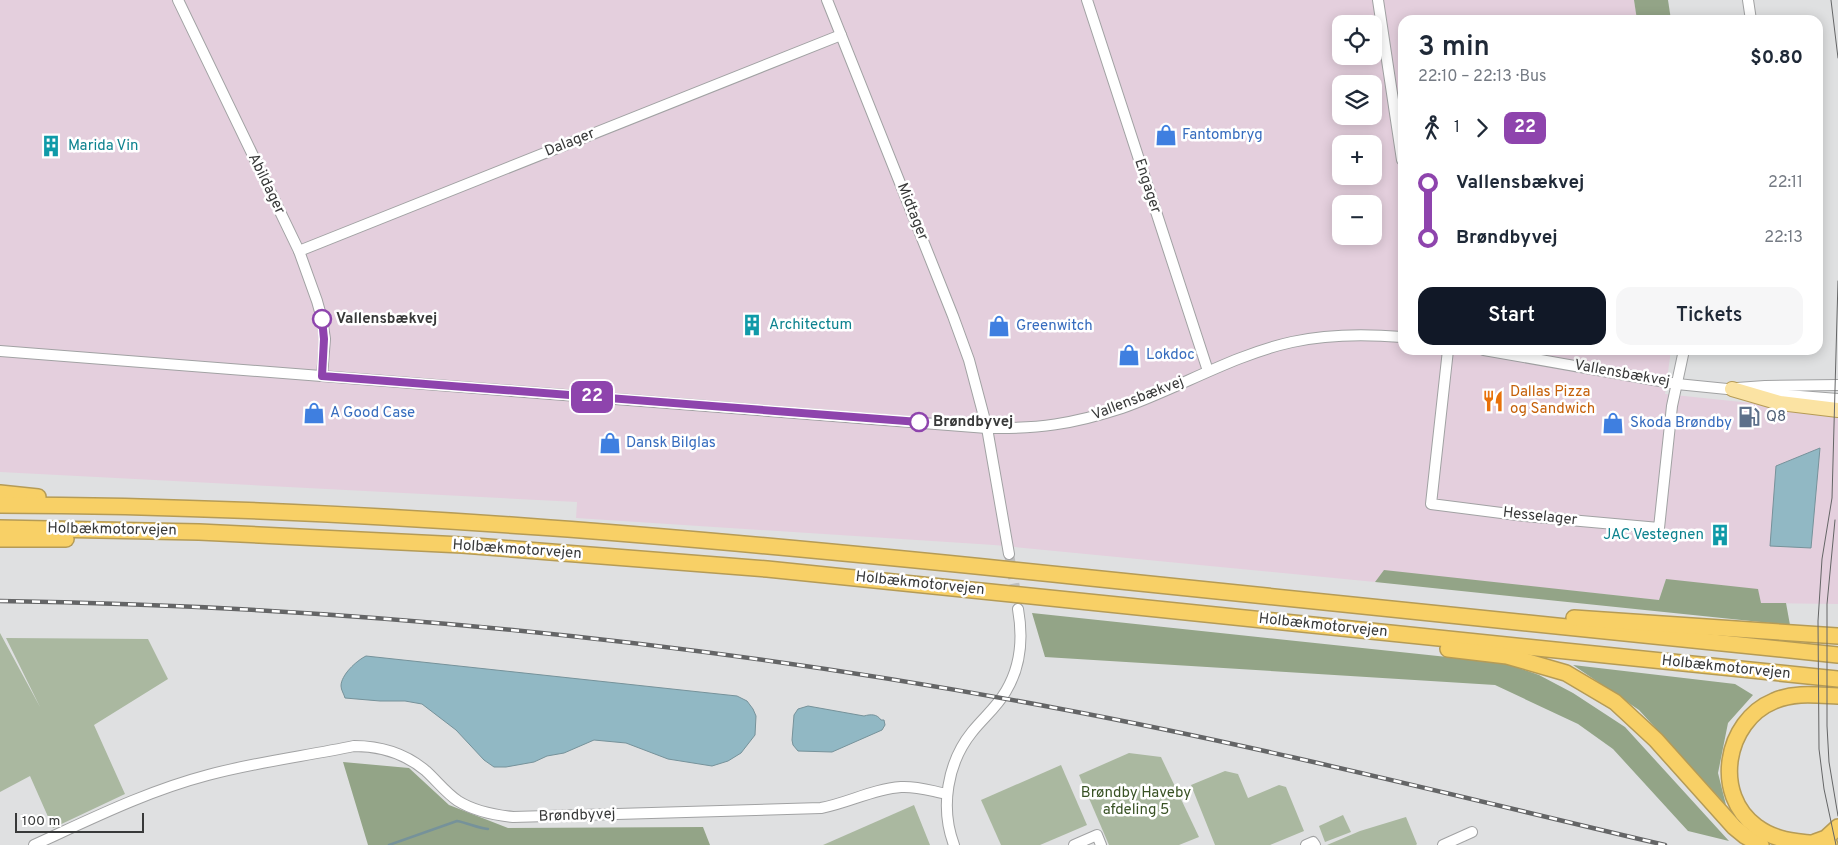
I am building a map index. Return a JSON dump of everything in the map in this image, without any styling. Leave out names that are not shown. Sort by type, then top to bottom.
[{"type":"highway","points":[[0,493],[116,505]]},
{"type":"highway","name":"Holbækmotorvejen","points":[[0,505],[116,505],[352,514],[783,546],[1838,655]]},
{"type":"highway","name":"Holbækmotorvejen","points":[[0,528],[199,532],[462,545],[767,569],[1838,679]]},
{"type":"highway","points":[[0,540],[199,532]]},
{"type":"highway","points":[[1480,618],[1564,617],[1838,636]]},
{"type":"highway","points":[[1379,632],[1422,646],[1507,656],[1566,673],[1615,702],[1656,740],[1734,827],[1761,845]]},
{"type":"highway","points":[[1838,696],[1790,695],[1773,701],[1757,711],[1744,724],[1735,740],[1730,758],[1729,776],[1733,794],[1741,810],[1753,824],[1770,834],[1787,841],[1823,843],[1838,827]]},
{"type":"main road","points":[[1732,389],[1780,403],[1838,410]]},
{"type":"street","name":"Abildager","points":[[178,0],[299,251],[322,319],[324,339],[322,376]]},
{"type":"street","name":"Midtager","points":[[827,0],[953,316],[971,366],[987,428]]},
{"type":"street","name":"Engager","points":[[1087,0],[1208,371]]},
{"type":"street","points":[[1378,0],[1398,133]]},
{"type":"street","points":[[1748,0],[1750,15]]},
{"type":"street","name":"Dalager","points":[[299,251],[841,35]]},
{"type":"street","name":"Vallensbækvej","points":[[0,351],[987,428],[1037,428],[1083,420],[1124,407],[1267,348],[1333,336],[1398,337]]},
{"type":"street","name":"Hesselager","points":[[1447,355],[1431,504],[1525,516],[1659,528],[1672,406],[1677,384]]},
{"type":"street","name":"Vallensbækvej","points":[[1512,355],[1677,384],[1838,399]]},
{"type":"street","points":[[1677,384],[1683,355]]},
{"type":"street","name":"Vallensbækvej","points":[[1732,389],[1765,386],[1838,386]]},
{"type":"street","points":[[987,428],[1009,554]]},
{"type":"street","points":[[954,845],[948,824],[947,794],[951,774],[962,748],[972,732],[1007,690],[1015,671],[1021,639],[1018,609]]},
{"type":"street","name":"Brøndbyvej","points":[[34,845],[132,801],[185,782],[232,770],[354,746],[389,751],[410,759],[458,801],[490,814],[513,817],[802,809],[839,805],[883,790],[902,787],[919,788],[947,794]]},
{"type":"street","points":[[1442,845],[1472,832]]},
{"type":"street","points":[[1074,845],[1097,835],[1101,845]]},
{"type":"street","points":[[1306,845],[1313,842],[1315,845]]},
{"type":"street","points":[[1823,843],[1838,844]]},
{"type":"shaded area","points":[[0,0],[1634,0],[1636,15],[1398,15],[1398,355],[1670,355],[1665,394],[1838,412],[1838,604],[1761,603],[1666,579],[1659,600],[1384,571],[1375,582],[994,545],[576,518],[577,502],[0,472]]},
{"type":"green space","points":[[1634,0],[1668,0],[1670,15],[1636,15]]},
{"type":"green space","points":[[1384,570],[1659,600],[1666,579],[1758,589],[1761,603],[1786,603],[1790,625],[1375,582]]},
{"type":"green space","points":[[1032,613],[1504,663],[1539,675],[1573,693],[1625,727],[1729,841],[1688,831],[1613,749],[1578,724],[1495,685],[1045,657]]},
{"type":"green space","points":[[0,633],[40,707],[6,638],[148,639],[168,679],[94,725],[125,794],[53,828],[30,776],[0,792]]},
{"type":"green space","points":[[1573,665],[1735,684],[1753,695],[1728,723],[1718,773],[1726,805],[1639,710]]},
{"type":"green space","name":"Brøndby Haveby afdeling 5","points":[[1129,753],[1161,757],[1199,837],[1179,845],[1109,845],[1079,775]]},
{"type":"green space","points":[[343,762],[409,768],[449,805],[508,828],[703,827],[710,845],[368,845]]},
{"type":"green space","name":"Brøndby Haveby afdeling 5","points":[[1061,765],[1087,825],[1040,845],[1001,845],[981,800]]},
{"type":"green space","name":"Brøndby Haveby afdeling 5","points":[[1225,771],[1238,774],[1248,798],[1279,785],[1286,787],[1304,831],[1270,845],[1215,845],[1191,785]]},
{"type":"green space","points":[[914,805],[930,845],[823,845]]},
{"type":"green space","points":[[1343,815],[1351,832],[1325,842],[1319,826]]},
{"type":"green space","points":[[1406,817],[1416,845],[1327,845],[1360,831]]},
{"type":"water","points":[[1820,448],[1811,548],[1770,546],[1776,466]]},
{"type":"water","points":[[366,656],[737,696],[747,701],[753,709],[756,716],[755,735],[741,753],[728,761],[712,766],[668,759],[626,743],[594,740],[564,753],[547,756],[534,762],[494,767],[484,760],[456,730],[422,704],[405,701],[345,698],[341,686],[346,673]]},
{"type":"water","points":[[808,706],[864,716],[874,715],[884,720],[885,725],[882,730],[832,752],[798,751],[793,745],[792,740],[794,715],[798,709]]},
{"type":"waterway","points":[[389,845],[457,821],[488,829]]},
{"type":"tunnel","points":[[1009,554],[1017,599]]},
{"type":"tram line","points":[[1831,0],[1838,58]]},
{"type":"tram line","points":[[1836,845],[1824,789],[1819,749],[1818,621],[1822,559],[1832,498],[1838,281]]},
{"type":"tram line","points":[[1835,520],[1827,604],[1827,726],[1829,762],[1838,816]]},
{"type":"railway","points":[[0,601],[133,604],[400,620],[666,647],[798,665],[930,686],[1137,724],[1364,774],[1665,845]]},
{"type":"bus line","name":"22","points":[[322,319],[324,339],[322,376],[919,422]]},
{"type":"place","name":"Fantombryg","points":[[1166,135]]},
{"type":"place","name":"Marida Vin","points":[[51,146]]},
{"type":"place","name":"Vallensbækvej","points":[[322,319]]},
{"type":"place","name":"Architectum","points":[[752,325]]},
{"type":"place","name":"Greenwitch","points":[[999,326]]},
{"type":"place","name":"Lokdoc","points":[[1129,355]]},
{"type":"place","name":"Dallas Pizza og Sandwich","points":[[1493,401]]},
{"type":"place","name":"A Good Case","points":[[314,413]]},
{"type":"place","name":"Q8","points":[[1749,417]]},
{"type":"place","name":"Brøndbyvej","points":[[919,422]]},
{"type":"place","name":"Skoda Brøndby","points":[[1613,423]]},
{"type":"place","name":"Dansk Bilglas","points":[[610,443]]},
{"type":"place","name":"JAC Vestegnen","points":[[1720,535]]}]
